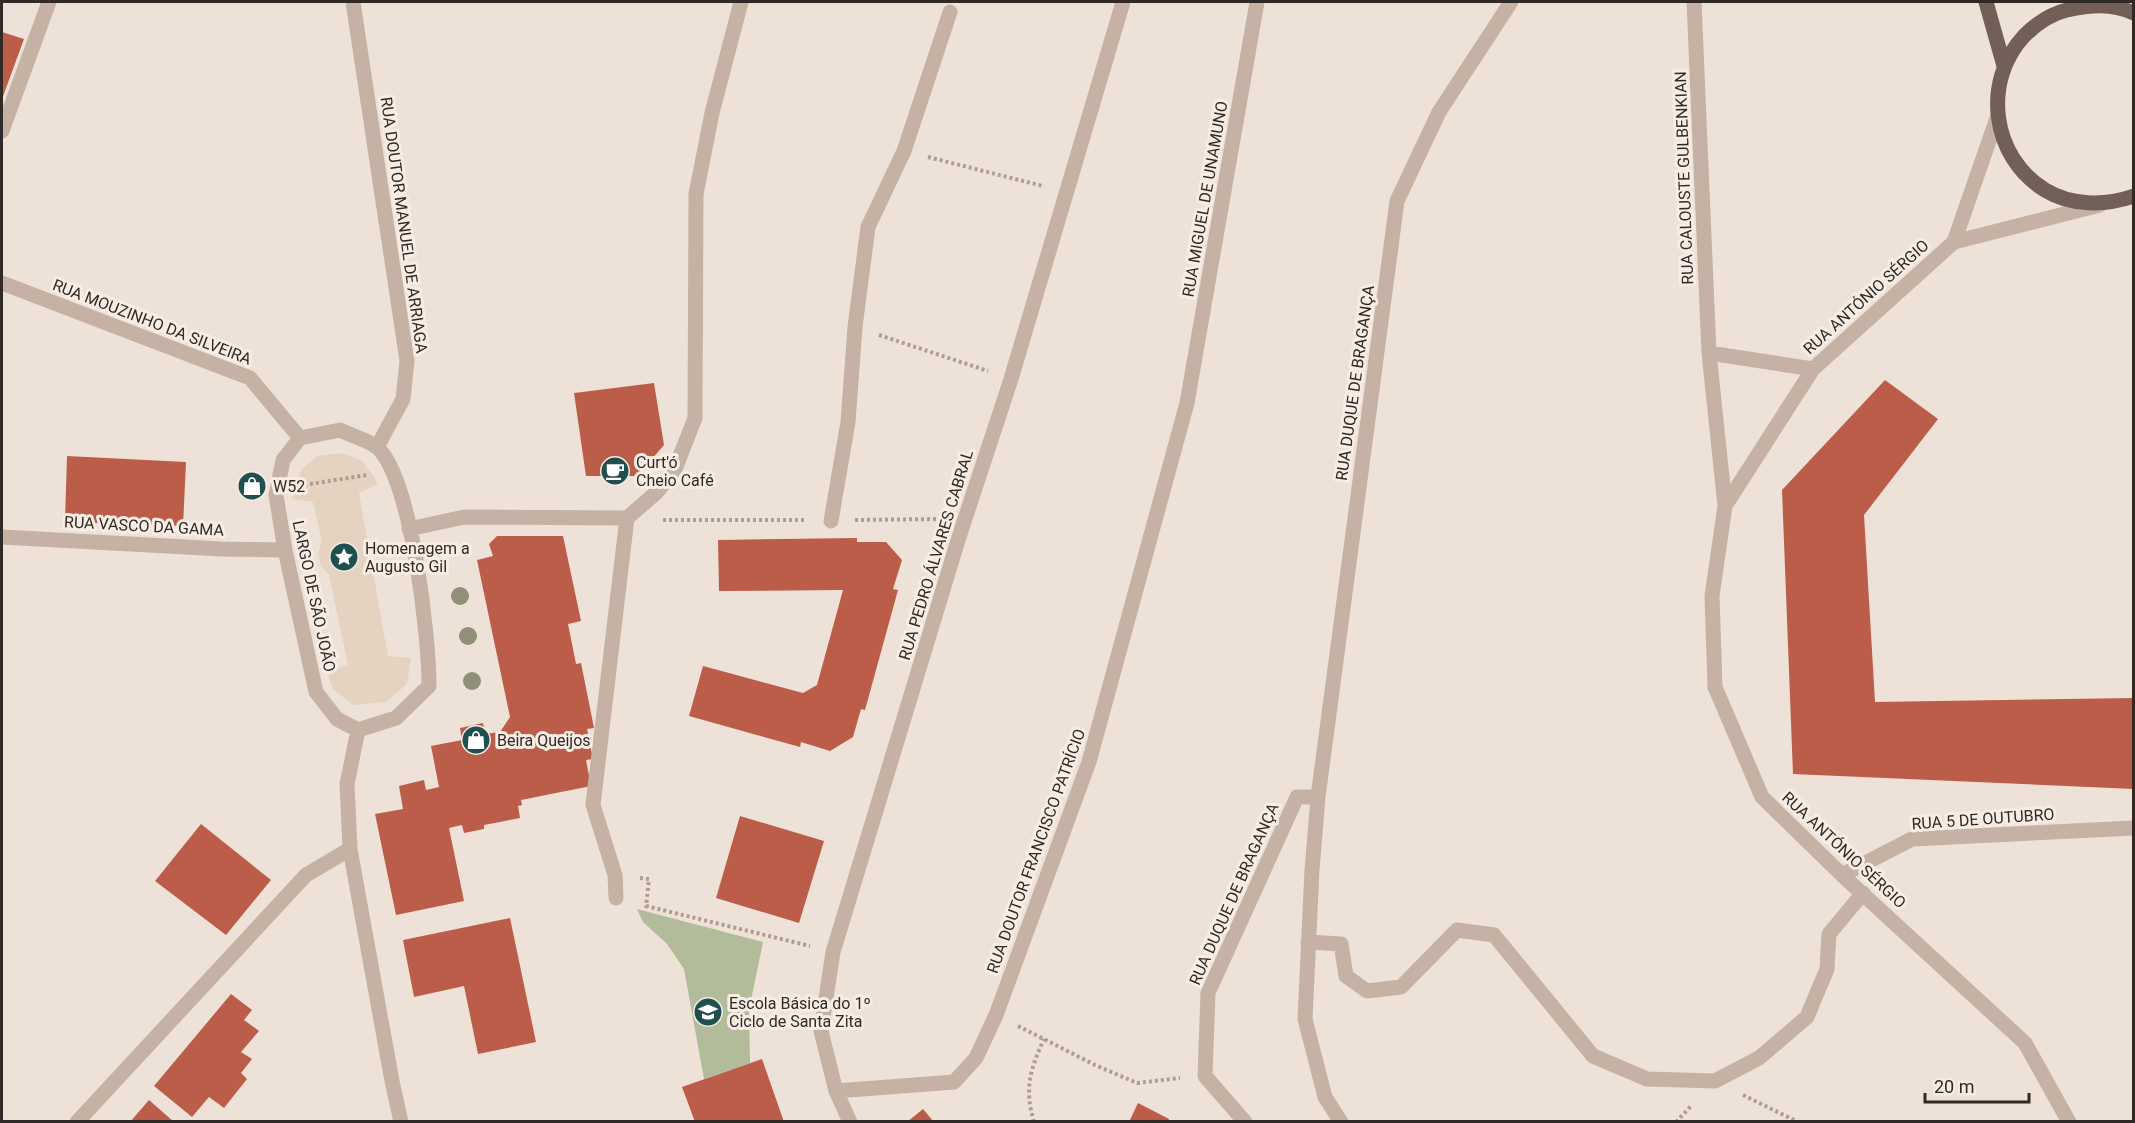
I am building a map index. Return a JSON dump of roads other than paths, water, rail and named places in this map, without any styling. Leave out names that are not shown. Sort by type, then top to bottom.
[{"type":"main road","points":[[1986,2],[2004,66]]},
{"type":"main road","points":[[2133,13],[2122,8],[2094,3],[2053,7],[2016,45],[2004,66],[1997,92],[1997,118],[2005,146],[2022,171],[2045,190],[2073,201],[2083,202],[2103,203],[2133,196]]},
{"type":"street","points":[[2,131],[49,2]]},
{"type":"street","name":"RUA DOUTOR MANUEL DE ARRIAGA","points":[[353,2],[406,361],[404,399],[377,447]]},
{"type":"street","points":[[409,529],[464,517],[627,518],[657,492],[675,469],[695,418],[696,194],[712,113],[741,2]]},
{"type":"street","name":"RUA PEDRO ÁLVARES CABRAL","points":[[850,1122],[836,1091],[821,1031],[833,952],[965,519],[1011,379],[1123,2]]},
{"type":"street","name":"RUA MIGUEL DE UNAMUNO","points":[[1187,403],[1257,2]]},
{"type":"street","name":"RUA DUQUE DE BRAGANÇA","points":[[1341,1122],[1325,1097],[1305,1019],[1308,942],[1318,797],[1397,201],[1439,112],[1511,2]]},
{"type":"street","name":"RUA CALOUSTE GULBENKIAN","points":[[1694,2],[1709,353],[1725,506]]},
{"type":"street","points":[[831,521],[848,422],[855,327],[868,227],[904,151],[950,12]]},
{"type":"street","name":"RUA ANTÓNIO SÉRGIO","points":[[1954,242],[1997,118]]},
{"type":"street","name":"RUA ANTÓNIO SÉRGIO","points":[[2069,1122],[2025,1043],[1842,875],[1762,797],[1714,687],[1712,596],[1725,506],[1813,369],[1954,242],[2133,196]]},
{"type":"street","name":"RUA MOUZINHO DA SILVEIRA","points":[[2,283],[250,378],[300,438]]},
{"type":"street","points":[[1709,353],[1813,369]]},
{"type":"street","name":"RUA DOUTOR FRANCISCO PATRÍCIO","points":[[836,1091],[954,1082],[976,1058],[996,1015],[1089,762],[1187,403]]},
{"type":"street","points":[[300,438],[340,430],[377,447],[397,480],[420,590],[429,659],[429,686],[396,718],[358,730],[347,784],[350,849],[392,1081],[402,1122]]},
{"type":"street","name":"LARGO DE SÃO JOÃO","points":[[300,438],[283,460],[276,495],[285,550],[316,693],[337,719],[358,730]]},
{"type":"street","points":[[616,898],[615,875],[592,805],[627,518]]},
{"type":"street","name":"RUA VASCO DA GAMA","points":[[2,537],[222,549],[285,550]]},
{"type":"street","name":"RUA DUQUE DE BRAGANÇA","points":[[1245,1122],[1205,1076],[1208,993],[1297,796],[1318,797]]},
{"type":"street","name":"RUA 5 DE OUTUBRO","points":[[1842,875],[1912,838],[2133,828]]},
{"type":"street","points":[[77,1122],[306,875],[350,849]]},
{"type":"street","points":[[1308,942],[1341,944],[1346,976],[1367,991],[1401,987],[1457,930],[1494,934],[1593,1056],[1647,1079],[1714,1081],[1759,1058],[1807,1017],[1827,969],[1829,934],[1863,893]]},
{"type":"place","name":"Curt'ó Cheio Café","points":[[615,471]]},
{"type":"place","name":"W52","points":[[252,486]]},
{"type":"place","name":"Homenagem a Augusto Gil","points":[[344,557]]},
{"type":"place","name":"Beira Queijos","points":[[476,740]]},
{"type":"place","name":"Escola Básica do 1º Ciclo de Santa Zita","points":[[708,1012]]}]
